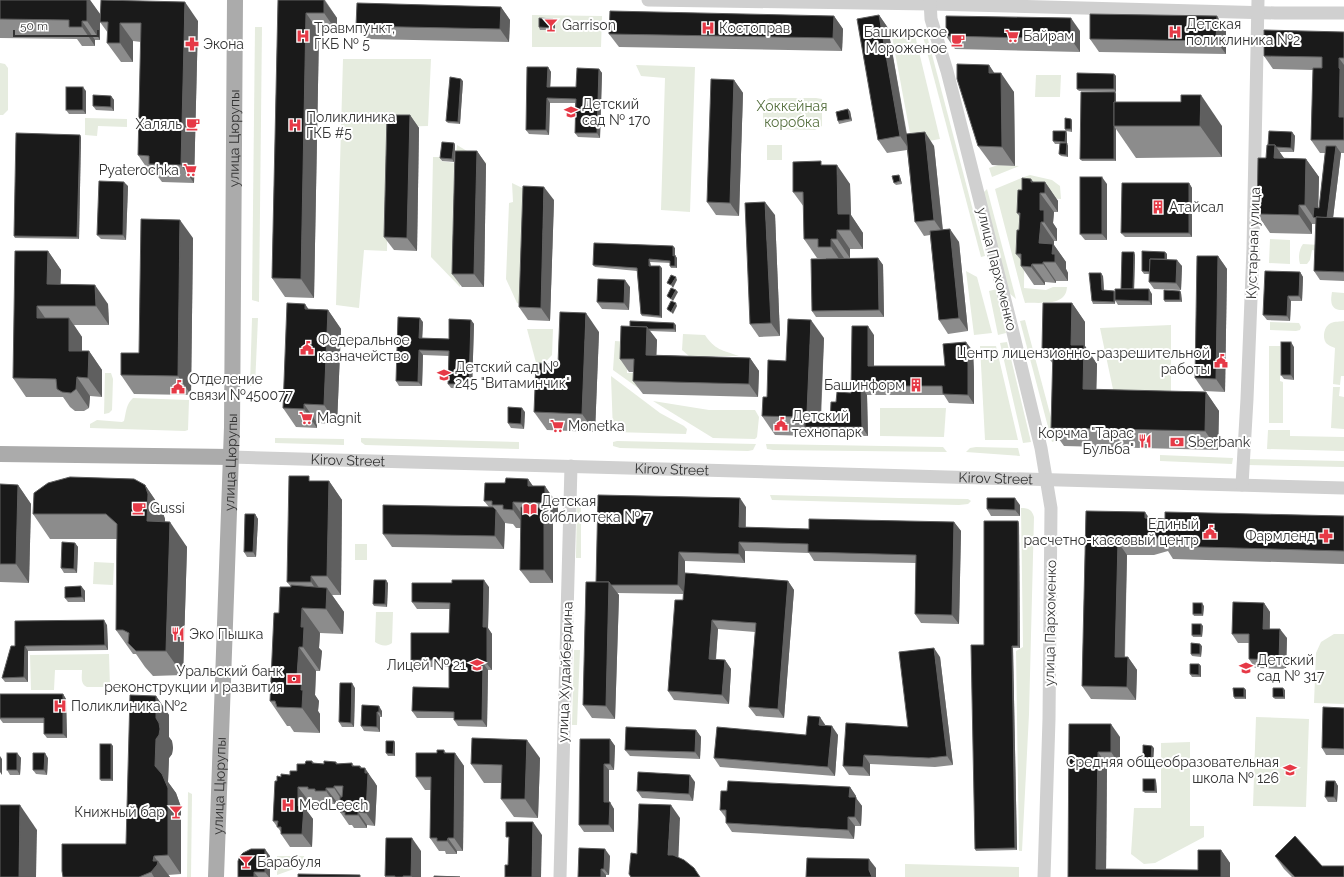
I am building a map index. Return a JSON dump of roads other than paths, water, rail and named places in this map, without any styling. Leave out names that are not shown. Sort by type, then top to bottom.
[{"type":"main road","name":"улица Цюрупы","points":[[216,877],[231,457],[235,0]]},
{"type":"main road","name":"Kirov Street","points":[[0,454],[231,457]]},
{"type":"street","points":[[648,0],[1258,6],[1344,13]]},
{"type":"street","name":"улица Пархоменко","points":[[930,2],[931,19],[947,71],[1008,308],[1041,448],[1051,508],[1049,719],[1044,877]]},
{"type":"street","name":"Кустарная улица","points":[[1242,485],[1253,257],[1258,6]]},
{"type":"street","name":"Kirov Street","points":[[231,457],[1344,488]]},
{"type":"street","name":"улица Худайбердина","points":[[560,877],[571,466]]},
{"type":"place","name":"Garrison","points":[[551,25]]},
{"type":"place","name":"Костоправ","points":[[708,28]]},
{"type":"place","name":"Детская поликлиника №2","points":[[1175,32]]},
{"type":"place","name":"Травмпункт, ГКБ № 5","points":[[303,36]]},
{"type":"place","name":"Байрам","points":[[1012,36]]},
{"type":"place","name":"Башкирское Мороженое","points":[[958,40]]},
{"type":"place","name":"Экона","points":[[192,44]]},
{"type":"place","name":"Детский сад № 170","points":[[571,112]]},
{"type":"place","name":"Халяль","points":[[193,124]]},
{"type":"place","name":"Поликлиника ГКБ #5","points":[[295,125]]},
{"type":"place","name":"Pyaterochka","points":[[190,170]]},
{"type":"place","name":"Атайсал","points":[[1158,207]]},
{"type":"place","name":"Федеральное казначейство","points":[[307,348]]},
{"type":"place","name":"Центр лицензионно-разрешительной работы","points":[[1221,361]]},
{"type":"place","name":"Детский сад № 245 \"Витаминчик\"","points":[[444,375]]},
{"type":"place","name":"Башинформ","points":[[916,385]]},
{"type":"place","name":"Отделение связи №450077","points":[[178,387]]},
{"type":"place","name":"Magnit","points":[[306,418]]},
{"type":"place","name":"Детский технопарк","points":[[781,424]]},
{"type":"place","name":"Monetka","points":[[557,426]]},
{"type":"place","name":"Корчма \"Тарас Бульба\"","points":[[1145,441]]},
{"type":"place","name":"Sberbank","points":[[1177,442]]},
{"type":"place","name":"Gussi","points":[[139,508]]},
{"type":"place","name":"Детская библиотека № 7","points":[[530,509]]},
{"type":"place","name":"Единый расчетно-кассовый центр","points":[[1210,532]]},
{"type":"place","name":"Фармленд","points":[[1326,536]]},
{"type":"place","name":"Эко Пышка","points":[[178,634]]},
{"type":"place","name":"Лицей № 21","points":[[477,665]]},
{"type":"place","name":"Детский сад № 317","points":[[1246,668]]},
{"type":"place","name":"Уральский банк реконструкции и развития","points":[[294,679]]},
{"type":"place","name":"Поликлиника №2","points":[[60,706]]},
{"type":"place","name":"Средняя общеобразовательная школа № 126","points":[[1290,770]]},
{"type":"place","name":"MedLeech","points":[[288,805]]},
{"type":"place","name":"Книжный бар","points":[[176,812]]},
{"type":"place","name":"Барабуля","points":[[246,862]]},
{"type":"park label","name":"Хоккейная коробка","points":[[792,114]]}]
